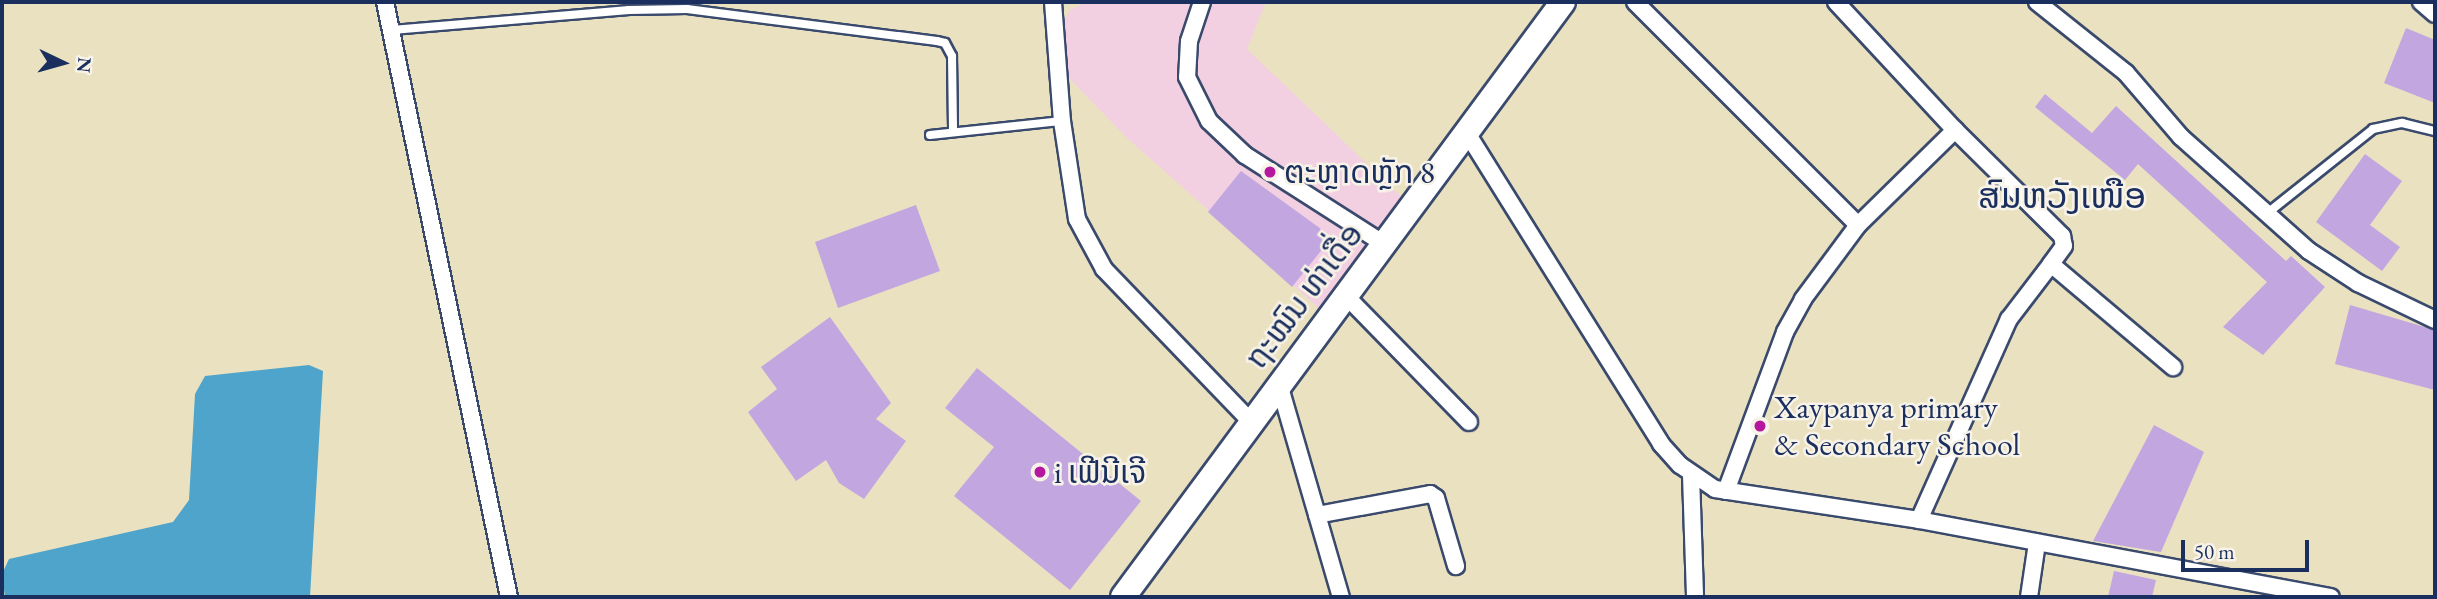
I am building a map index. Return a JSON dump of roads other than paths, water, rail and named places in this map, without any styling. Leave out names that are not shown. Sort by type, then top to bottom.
[{"type":"main road","name":"ຖະໝົນ ທ່າເດື່ອ","points":[[1123,597],[1563,2]]},
{"type":"street","points":[[385,2],[509,597]]},
{"type":"street","points":[[1053,2],[1062,121],[1077,219],[1104,269],[1252,423]]},
{"type":"street","points":[[1635,2],[1685,57],[1858,225]]},
{"type":"street","points":[[1836,2],[1955,130],[2062,236],[2064,246],[2009,319],[1919,520]]},
{"type":"street","points":[[2037,2],[2126,73],[2181,137],[2309,251],[2358,283],[2435,320]]},
{"type":"street","points":[[2421,2],[2435,14]]},
{"type":"street","points":[[1196,4],[1189,41],[1187,77],[1209,121],[1245,155],[1384,244]]},
{"type":"street","points":[[1726,491],[1785,332],[1830,258],[1858,225],[1955,130]]},
{"type":"street","points":[[1467,133],[1661,444],[1691,474],[1726,491],[1919,520],[2331,597]]},
{"type":"street","points":[[2051,264],[2173,367]]},
{"type":"street","points":[[1346,296],[1469,422]]},
{"type":"street","points":[[1279,384],[1341,597]]},
{"type":"street","points":[[1691,474],[1695,597]]},
{"type":"street","points":[[1317,515],[1430,494],[1436,498],[1456,566]]},
{"type":"street","points":[[2029,597],[2037,543]]},
{"type":"lane","points":[[392,30],[629,9],[687,9],[937,41],[945,43],[952,56],[953,132]]},
{"type":"lane","points":[[930,135],[1062,121]]},
{"type":"lane","points":[[2266,215],[2372,129],[2402,123],[2435,131]]},
{"type":"water","points":[[309,365],[323,371],[310,597],[5,597],[2,574],[9,559],[173,522],[189,500],[195,394],[205,376]]},
{"type":"place","name":"ຕະຫຼາດຫຼັກ 8","points":[[1270,172]]},
{"type":"place","name":"Xaypanya primary & Secondary School","points":[[1760,426]]},
{"type":"place","name":"i ເຟີນີເຈີ","points":[[1040,472]]},
{"type":"district","name":"ສົມຫວັງເໜືອ","points":[[2062,196]]}]
